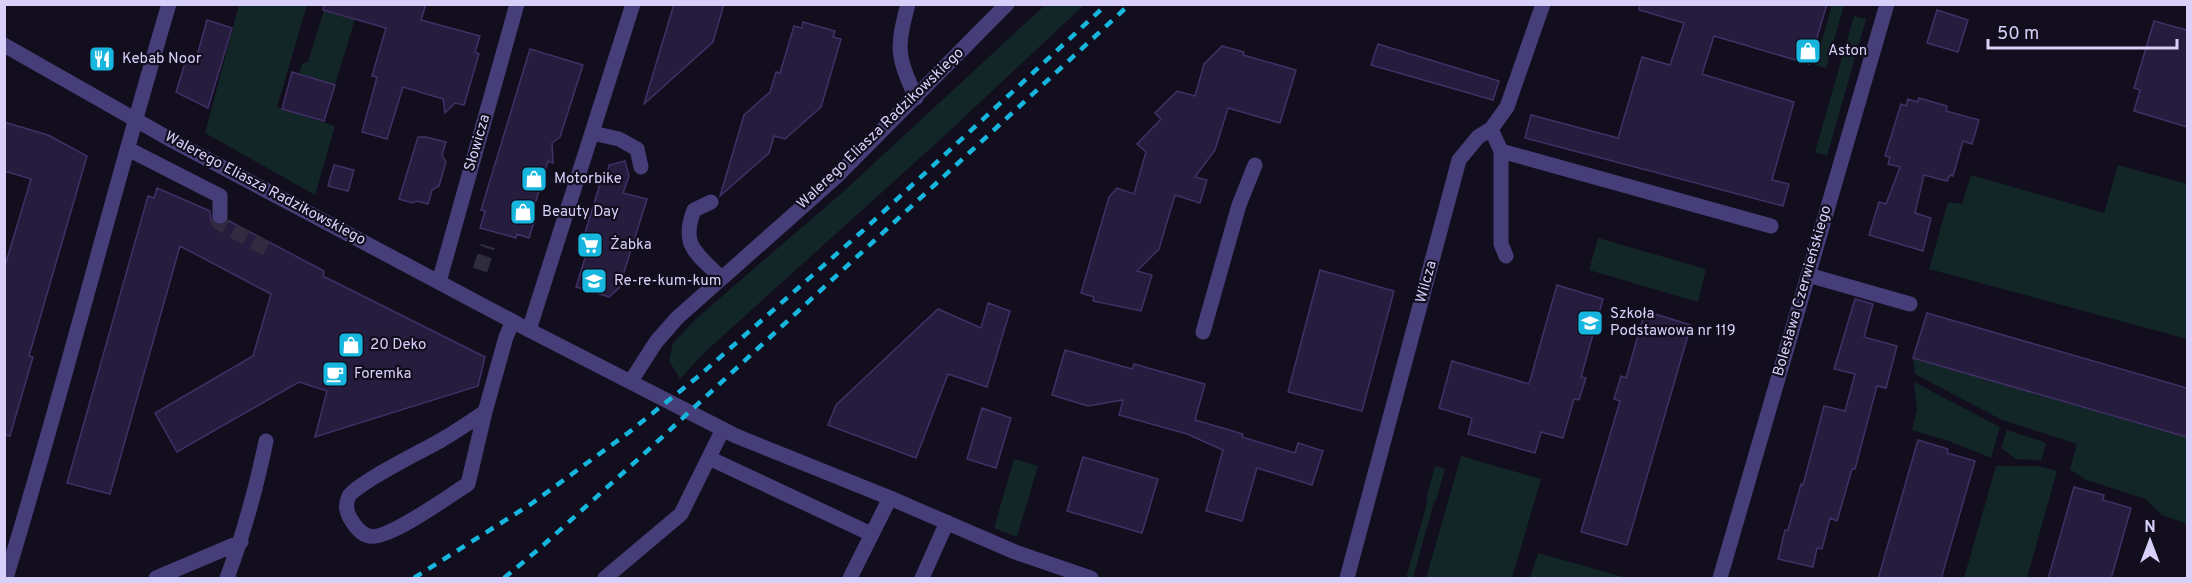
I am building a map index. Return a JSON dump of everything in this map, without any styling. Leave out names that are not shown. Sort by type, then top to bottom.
[{"type":"street","points":[[6,579],[37,478],[169,4]]},
{"type":"street","name":"Słowicza","points":[[439,282],[518,4]]},
{"type":"street","points":[[529,330],[633,4]]},
{"type":"street","points":[[908,4],[898,40],[902,66],[916,98]]},
{"type":"street","name":"Walerego Eliasza Radzikowskiego","points":[[631,381],[656,342],[677,318],[836,177],[1007,4]]},
{"type":"street","name":"Wilcza","points":[[1347,579],[1460,160],[1478,137],[1491,129],[1507,106],[1543,4]]},
{"type":"street","name":"Bolesława Czerwieńskiego","points":[[1720,579],[1887,4]]},
{"type":"street","name":"Walerego Eliasza Radzikowskiego","points":[[4,45],[173,141],[529,330],[723,429],[1015,552],[1091,579]]},
{"type":"street","points":[[1491,129],[1501,151],[1501,244],[1506,256]]},
{"type":"street","points":[[592,133],[619,139],[637,149],[641,167]]},
{"type":"street","points":[[128,148],[220,196],[219,216]]},
{"type":"street","points":[[1501,151],[1771,226]]},
{"type":"street","points":[[1203,333],[1239,205],[1255,165]]},
{"type":"street","points":[[711,202],[694,210],[687,227],[689,243],[720,278]]},
{"type":"street","points":[[1808,274],[1910,304]]},
{"type":"street","points":[[485,412],[363,484],[350,495],[346,502],[346,511],[352,523],[362,534],[370,537],[387,534],[468,484],[485,412],[506,337],[513,321]]},
{"type":"street","points":[[604,579],[681,514],[723,429]]},
{"type":"street","points":[[227,579],[256,492],[266,441]]},
{"type":"street","points":[[709,459],[871,534]]},
{"type":"street","points":[[849,579],[890,498]]},
{"type":"street","points":[[922,579],[947,522]]},
{"type":"street","points":[[156,579],[241,542]]},
{"type":"green space","points":[[239,5],[307,5],[277,107],[335,126],[315,195],[205,133]]},
{"type":"green space","points":[[1045,5],[1084,5],[942,138],[705,352],[680,379],[669,361],[673,343],[698,317],[844,191]]},
{"type":"green space","points":[[1832,5],[1844,5],[1826,68],[1815,65]]},
{"type":"green space","points":[[324,10],[355,19],[335,85],[299,75],[302,64],[308,62]]},
{"type":"green space","points":[[1854,16],[1866,19],[1827,156],[1815,152]]},
{"type":"green space","points":[[2118,165],[2187,184],[2187,339],[1929,269],[1948,202],[1962,204],[1971,175],[2104,213]]},
{"type":"green space","points":[[1598,238],[1706,269],[1698,302],[1589,270]]},
{"type":"green space","points":[[1913,358],[2187,437],[2187,524],[2162,515],[2145,499],[2084,479],[2070,469],[2077,444],[2002,420],[1915,374]]},
{"type":"green space","points":[[1914,382],[2000,427],[1991,458],[1949,441],[1912,430],[1917,410]]},
{"type":"green space","points":[[2007,430],[2044,442],[2046,444],[2041,460],[2016,459],[2001,448]]},
{"type":"green space","points":[[1461,456],[1541,479],[1512,578],[1426,578]]},
{"type":"green space","points":[[1014,459],[1038,466],[1017,537],[994,528]]},
{"type":"green space","points":[[1435,466],[1445,469],[1413,578],[1406,578],[1428,500],[1426,499]]},
{"type":"green space","points":[[1996,466],[2039,466],[2057,471],[2027,578],[1964,578]]},
{"type":"green space","points":[[1538,553],[1627,578],[1530,578]]},
{"type":"building","points":[[324,4],[426,4],[421,20],[480,36],[475,52],[479,54],[464,105],[455,103],[445,113],[443,99],[403,87],[387,139],[362,132],[377,77],[372,76],[386,28],[323,10]]},
{"type":"building","points":[[674,4],[724,4],[713,42],[644,104]]},
{"type":"building","points":[[1640,4],[1827,4],[1809,64],[1714,36],[1702,74],[1794,102],[1772,180],[1789,184],[1783,206],[1525,138],[1531,115],[1618,138],[1642,57],[1670,65],[1684,23],[1639,10]]},
{"type":"building","points":[[1937,10],[1968,20],[1958,52],[1927,43]]},
{"type":"building","points":[[207,20],[232,28],[208,108],[176,92],[186,60],[195,63]]},
{"type":"building","points":[[2154,21],[2187,30],[2187,127],[2134,111],[2140,90],[2134,88]]},
{"type":"building","points":[[803,22],[835,31],[833,37],[841,39],[821,107],[785,139],[774,136],[769,153],[720,196],[744,115],[770,92],[776,72],[780,73],[794,26],[802,28]]},
{"type":"building","points":[[1378,44],[1499,81],[1493,100],[1371,65]]},
{"type":"building","points":[[1222,46],[1244,52],[1243,55],[1296,70],[1280,123],[1228,108],[1215,150],[1195,177],[1207,180],[1200,203],[1175,195],[1159,249],[1137,271],[1152,275],[1141,311],[1093,301],[1094,297],[1081,293],[1109,197],[1117,188],[1134,194],[1146,152],[1137,144],[1161,119],[1155,113],[1177,91],[1195,96],[1204,64]]},
{"type":"building","points":[[530,49],[583,65],[560,137],[552,143],[553,163],[548,161],[531,217],[535,219],[529,238],[517,234],[516,238],[480,228],[485,211],[481,210]]},
{"type":"building","points":[[292,72],[335,85],[324,121],[282,109]]},
{"type":"building","points":[[1919,98],[1947,106],[1946,111],[1979,120],[1972,144],[1963,141],[1953,176],[1950,175],[1947,181],[1924,175],[1915,213],[1931,218],[1923,251],[1869,235],[1879,202],[1886,204],[1900,167],[1888,164],[1890,157],[1885,156],[1901,104],[1906,106],[1908,99],[1917,102]]},
{"type":"building","points":[[4,122],[48,135],[87,156],[29,356],[33,357],[10,436],[4,435],[4,269],[31,179],[4,171]]},
{"type":"building","points":[[418,137],[446,142],[442,155],[446,162],[439,186],[432,190],[428,204],[399,199]]},
{"type":"building","points":[[625,161],[629,176],[623,193],[647,199],[619,288],[609,297],[576,287],[586,255],[579,253],[603,174],[607,175],[609,165]]},
{"type":"building","points":[[334,165],[354,170],[348,191],[328,186]]},
{"type":"building","points":[[157,188],[210,211],[211,220],[216,225],[224,225],[229,221],[324,271],[323,276],[485,357],[478,386],[315,437],[327,391],[299,382],[177,452],[155,413],[253,356],[271,294],[180,246],[110,494],[67,483],[148,196],[154,198]]},
{"type":"building","points":[[1320,270],[1394,291],[1362,411],[1288,392]]},
{"type":"building","points":[[1557,285],[1603,299],[1581,377],[1586,378],[1579,400],[1574,399],[1563,438],[1541,432],[1535,453],[1468,434],[1472,418],[1439,408],[1452,361],[1529,384]]},
{"type":"building","points":[[1855,299],[1873,304],[1864,337],[1897,346],[1886,388],[1877,386],[1855,469],[1852,469],[1837,521],[1830,518],[1822,549],[1817,548],[1813,567],[1778,559],[1785,530],[1788,530],[1801,484],[1803,485],[1824,406],[1845,411],[1855,374],[1834,369]]},
{"type":"building","points":[[988,303],[1010,311],[987,387],[948,374],[916,458],[828,425],[836,405],[938,309],[981,328]]},
{"type":"building","points":[[1645,311],[1691,325],[1627,545],[1581,532],[1620,401],[1614,399],[1621,376],[1626,378]]},
{"type":"building","points":[[1927,313],[2187,388],[2187,437],[1913,358]]},
{"type":"building","points":[[1065,350],[1132,369],[1134,364],[1205,384],[1195,420],[1295,453],[1298,443],[1323,451],[1312,485],[1257,468],[1242,521],[1206,511],[1223,450],[1187,434],[1119,415],[1123,400],[1088,406],[1052,395]]},
{"type":"building","points":[[982,408],[1011,418],[996,468],[967,459]]},
{"type":"building","points":[[1918,440],[1948,449],[1947,453],[1975,461],[1941,579],[1878,579]]},
{"type":"building","points":[[1083,457],[1158,479],[1142,533],[1067,511]]},
{"type":"building","points":[[2074,487],[2104,495],[2103,500],[2131,508],[2111,579],[2048,579]]},
{"type":"tunnel","points":[[220,216],[219,223],[267,249]]},
{"type":"tunnel","points":[[480,270],[488,246]]},
{"type":"railway","points":[[414,578],[531,504],[628,433],[700,375],[867,227],[1107,4]]},
{"type":"railway","points":[[504,578],[646,452],[1130,4]]},
{"type":"place","name":"Aston","points":[[1808,51]]},
{"type":"place","name":"Kebab Noor","points":[[102,59]]},
{"type":"place","name":"Motorbike","points":[[534,179]]},
{"type":"place","name":"Beauty Day","points":[[523,212]]},
{"type":"place","name":"Żabka","points":[[590,245]]},
{"type":"place","name":"Re-re-kum-kum","points":[[594,281]]},
{"type":"place","name":"Szkoła Podstawowa nr 119","points":[[1590,323]]},
{"type":"place","name":"20 Deko","points":[[351,345]]},
{"type":"place","name":"Foremka","points":[[335,374]]}]
